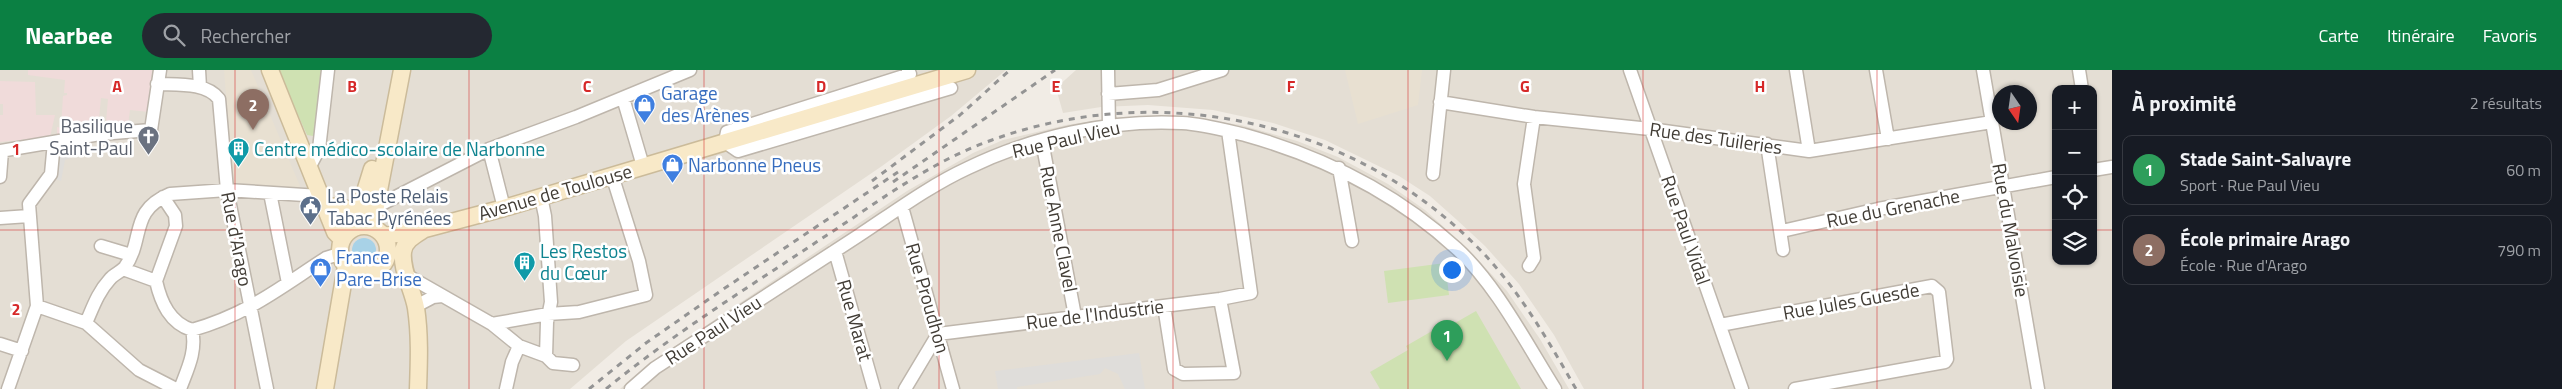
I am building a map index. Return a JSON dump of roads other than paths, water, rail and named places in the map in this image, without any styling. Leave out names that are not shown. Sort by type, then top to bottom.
[{"type":"main road","points":[[270,70],[342,253],[358,274],[373,272],[384,263],[372,230],[400,78]]},
{"type":"main road","name":"Avenue de Toulouse","points":[[372,230],[425,229],[504,208],[965,71]]},
{"type":"main road","points":[[372,230],[400,78]]},
{"type":"main road","points":[[322,201],[372,230],[406,273]]},
{"type":"main road","points":[[326,389],[342,253],[351,229],[372,230]]},
{"type":"main road","points":[[418,389],[420,339],[416,306],[406,273],[404,248],[408,241],[425,229]]},
{"type":"street","points":[[0,178],[1,151],[100,134],[150,130],[160,70]]},
{"type":"street","points":[[157,84],[200,87],[200,70]]},
{"type":"street","points":[[309,168],[318,149],[328,70]]},
{"type":"street","points":[[1108,70],[1109,126]]},
{"type":"street","points":[[1108,94],[1158,90],[1222,70]]},
{"type":"street","points":[[1433,174],[1444,70]]},
{"type":"street","name":"Rue Paul Vidal","points":[[1630,70],[1742,389]]},
{"type":"street","points":[[1796,70],[1809,151]]},
{"type":"street","points":[[1876,70],[1888,139]]},
{"type":"street","name":"Rue du Malvoisie","points":[[1983,70],[1992,122]]},
{"type":"street","points":[[2079,70],[2081,85]]},
{"type":"street","points":[[376,207],[489,149],[623,98],[687,71]]},
{"type":"street","points":[[913,71],[727,132],[724,142],[738,151],[951,88]]},
{"type":"street","name":"Rue d'Arago","points":[[200,87],[212,91],[219,99],[227,190],[267,389]]},
{"type":"street","points":[[623,98],[643,166]]},
{"type":"street","name":"Rue des Tuileries","points":[[1440,102],[1534,117],[1650,129],[1809,151],[1992,122]]},
{"type":"street","points":[[1529,266],[1534,258],[1524,184],[1534,117]]},
{"type":"street","name":"Rue Paul Vieu","points":[[631,389],[655,368],[835,250],[966,168],[1006,152],[1042,141],[1109,126],[1182,123],[1228,131],[1289,147],[1338,168],[1389,196],[1458,249],[1500,300],[1554,389]]},
{"type":"street","name":"Rue du Malvoisie","points":[[1993,130],[2038,389]]},
{"type":"street","name":"Rue de l'Industrie","points":[[938,334],[1220,299],[1251,293],[1228,131]]},
{"type":"street","name":"Rue Anne Clavel","points":[[1042,141],[1075,316]]},
{"type":"street","points":[[8,389],[37,306],[29,216],[32,198],[51,174],[54,142]]},
{"type":"street","points":[[1767,144],[1782,231],[1783,250]]},
{"type":"street","points":[[489,149],[504,208]]},
{"type":"street","points":[[2097,167],[2112,167]]},
{"type":"street","points":[[1338,168],[1352,241]]},
{"type":"street","points":[[492,324],[548,314],[580,312],[646,295],[638,261],[612,175]]},
{"type":"street","name":"Rue du Grenache","points":[[1782,231],[1878,209],[2052,178]]},
{"type":"street","points":[[86,323],[104,284],[114,274],[123,269],[132,255],[144,212],[163,197],[170,194],[227,190],[270,193],[322,201]]},
{"type":"street","points":[[270,193],[288,283]]},
{"type":"street","points":[[163,197],[175,215],[176,226],[156,282],[170,316],[180,325],[192,330],[221,322],[250,308],[326,258],[342,253]]},
{"type":"street","points":[[540,197],[545,216],[551,302],[548,314],[546,356]]},
{"type":"street","name":"Rue Proudhon","points":[[902,207],[953,389]]},
{"type":"street","points":[[0,218],[29,216]]},
{"type":"street","points":[[101,246],[132,255]]},
{"type":"street","name":"Rue Marat","points":[[835,250],[874,389]]},
{"type":"street","points":[[123,269],[156,282]]},
{"type":"street","points":[[406,273],[492,324],[519,346],[546,356],[553,363],[573,364]]},
{"type":"street","name":"Rue Jules Guesde","points":[[1720,325],[1932,286],[1939,292],[1947,358],[1945,362],[1795,389]]},
{"type":"street","points":[[416,306],[433,297],[442,296]]},
{"type":"street","points":[[1164,306],[1174,369],[1182,374],[1234,373],[1220,299]]},
{"type":"street","points":[[37,306],[86,323],[139,370],[176,389]]},
{"type":"street","points":[[180,389],[193,354],[192,330]]},
{"type":"street","points":[[905,389],[938,334]]},
{"type":"street","points":[[0,344],[22,351]]},
{"type":"street","points":[[506,389],[512,362],[519,346]]},
{"type":"water","points":[[364,238],[369,239],[375,245],[375,255],[369,261],[364,262],[359,261],[353,255],[352,250],[353,245],[359,239]]},
{"type":"railway","points":[[872,181],[960,115],[1010,70]]},
{"type":"railway","points":[[893,182],[1055,70]]},
{"type":"railway","points":[[606,389],[632,368],[712,311],[904,184],[947,160],[992,140],[1057,122],[1123,113],[1190,114],[1255,124],[1319,144],[1379,172],[1435,209],[1485,255],[1523,303],[1576,389]]},
{"type":"railway","points":[[589,389],[646,343],[898,172]]},
{"type":"place","name":"Garage des Arènes","points":[[645,123]]},
{"type":"place","name":"École primaire Arago","points":[[253,130]]},
{"type":"place","name":"Basilique Saint-Paul","points":[[149,156]]},
{"type":"place","name":"Centre médico-scolaire de Narbonne","points":[[238,168]]},
{"type":"place","name":"Narbonne Pneus","points":[[672,184]]},
{"type":"place","name":"La Poste Relais Tabac Pyrénées","points":[[311,226]]},
{"type":"place","name":"Les Restos du Cœur","points":[[524,281]]},
{"type":"place","name":"France Pare-Brise","points":[[320,287]]},
{"type":"place","name":"Stade Saint-Salvayre","points":[[1447,361]]}]
